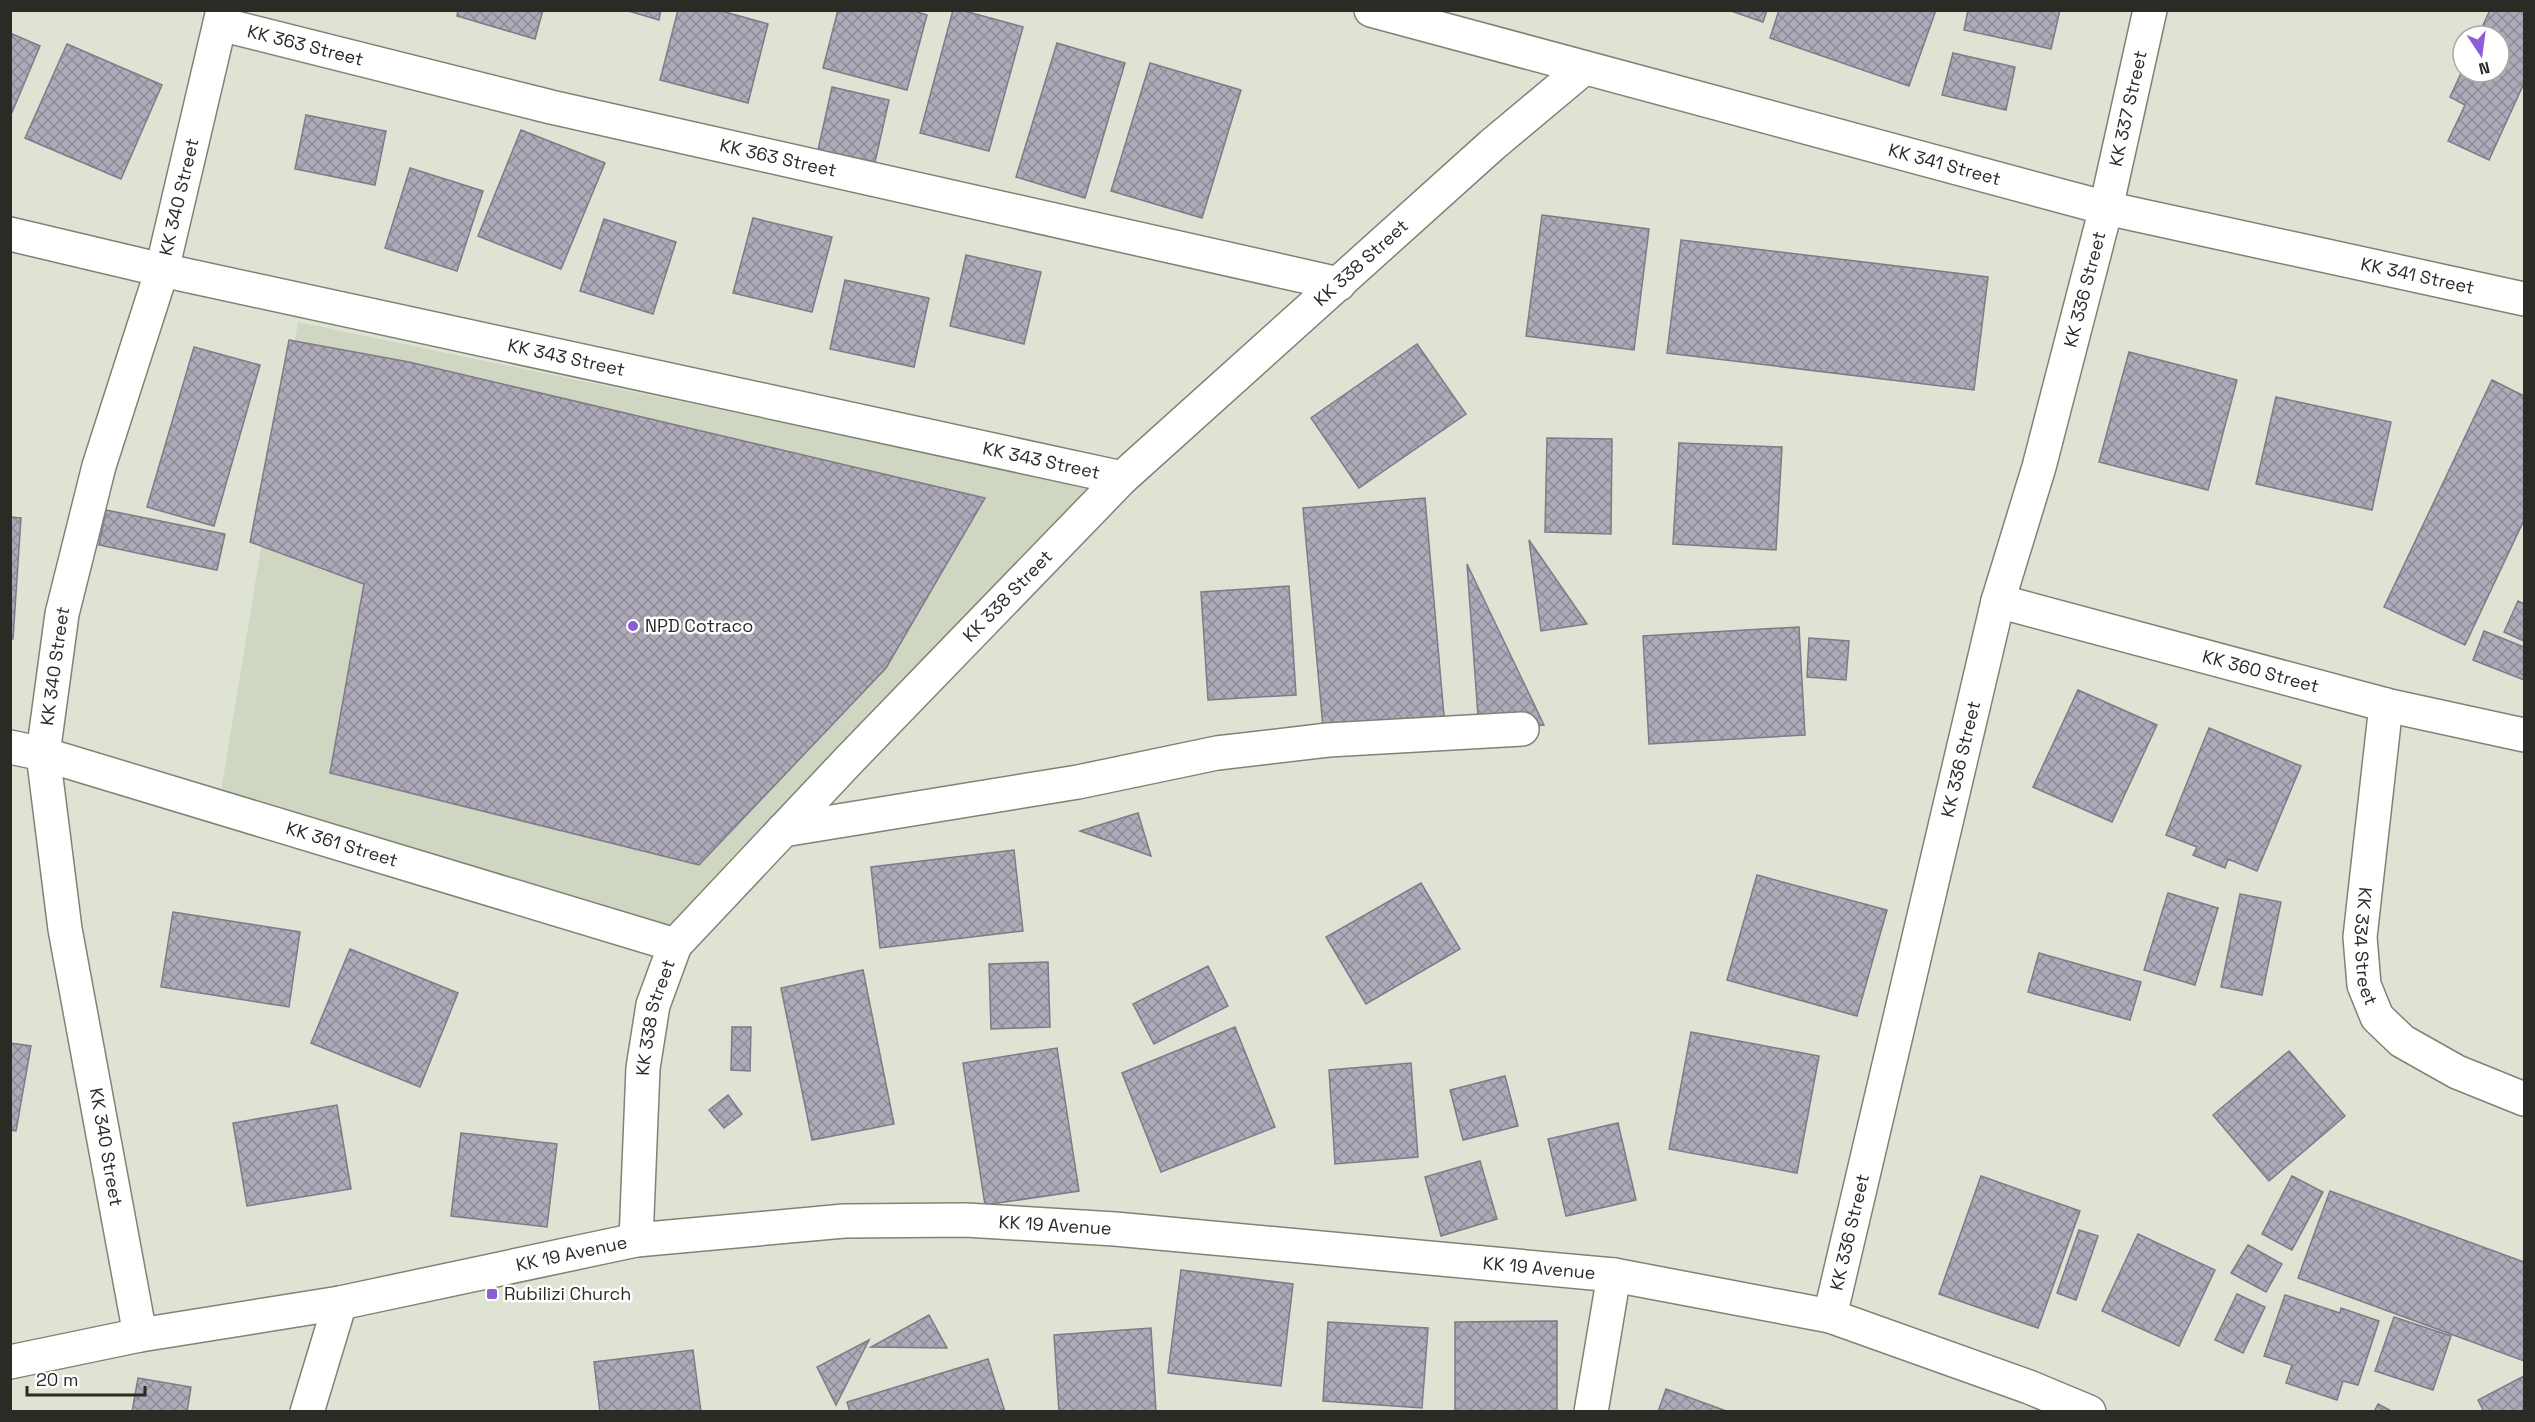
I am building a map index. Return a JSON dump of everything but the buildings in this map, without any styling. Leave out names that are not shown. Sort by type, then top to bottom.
[{"type":"street","name":"KK 341 Street","points":[[1371,10],[2106,208],[2524,299]]},
{"type":"street","name":"KK 337 Street","points":[[2106,208],[2150,10]]},
{"type":"street","name":"KK 340 Street","points":[[140,1335],[65,928],[43,754],[65,603],[99,466],[162,270],[221,17]]},
{"type":"street","name":"KK 363 Street","points":[[221,17],[551,107],[1339,284]]},
{"type":"street","name":"KK 338 Street","points":[[636,1240],[643,1068],[652,1005],[675,945],[1122,478],[1492,145],[1584,68]]},
{"type":"street","name":"KK 336 Street","points":[[1830,1316],[1998,602],[2040,467],[2106,208]]},
{"type":"street","name":"KK 343 Street","points":[[10,234],[162,270],[1122,478]]},
{"type":"street","name":"KK 360 Street","points":[[1998,602],[2386,705],[2524,735]]},
{"type":"street","name":"KK 334 Street","points":[[2386,705],[2360,937],[2364,985],[2377,1017],[2402,1041],[2457,1072],[2524,1099]]},
{"type":"street","points":[[783,830],[1078,782],[1217,753],[1328,740],[1522,729]]},
{"type":"street","name":"KK 361 Street","points":[[10,747],[43,754],[675,945]]},
{"type":"street","name":"KK 19 Avenue","points":[[10,1362],[140,1335],[340,1303],[636,1240],[844,1221],[966,1220],[1115,1229],[1614,1275],[1830,1316],[2029,1387],[2089,1412]]},
{"type":"street","points":[[1591,1412],[1614,1275]]},
{"type":"street","points":[[307,1412],[340,1303]]},
{"type":"shaded area","name":"NPD Cotraco","points":[[298,322],[1095,488],[675,945],[221,792]]},
{"type":"place","name":"NPD Cotraco","points":[[633,626]]},
{"type":"place","name":"Rubilizi Church","points":[[492,1294]]}]
